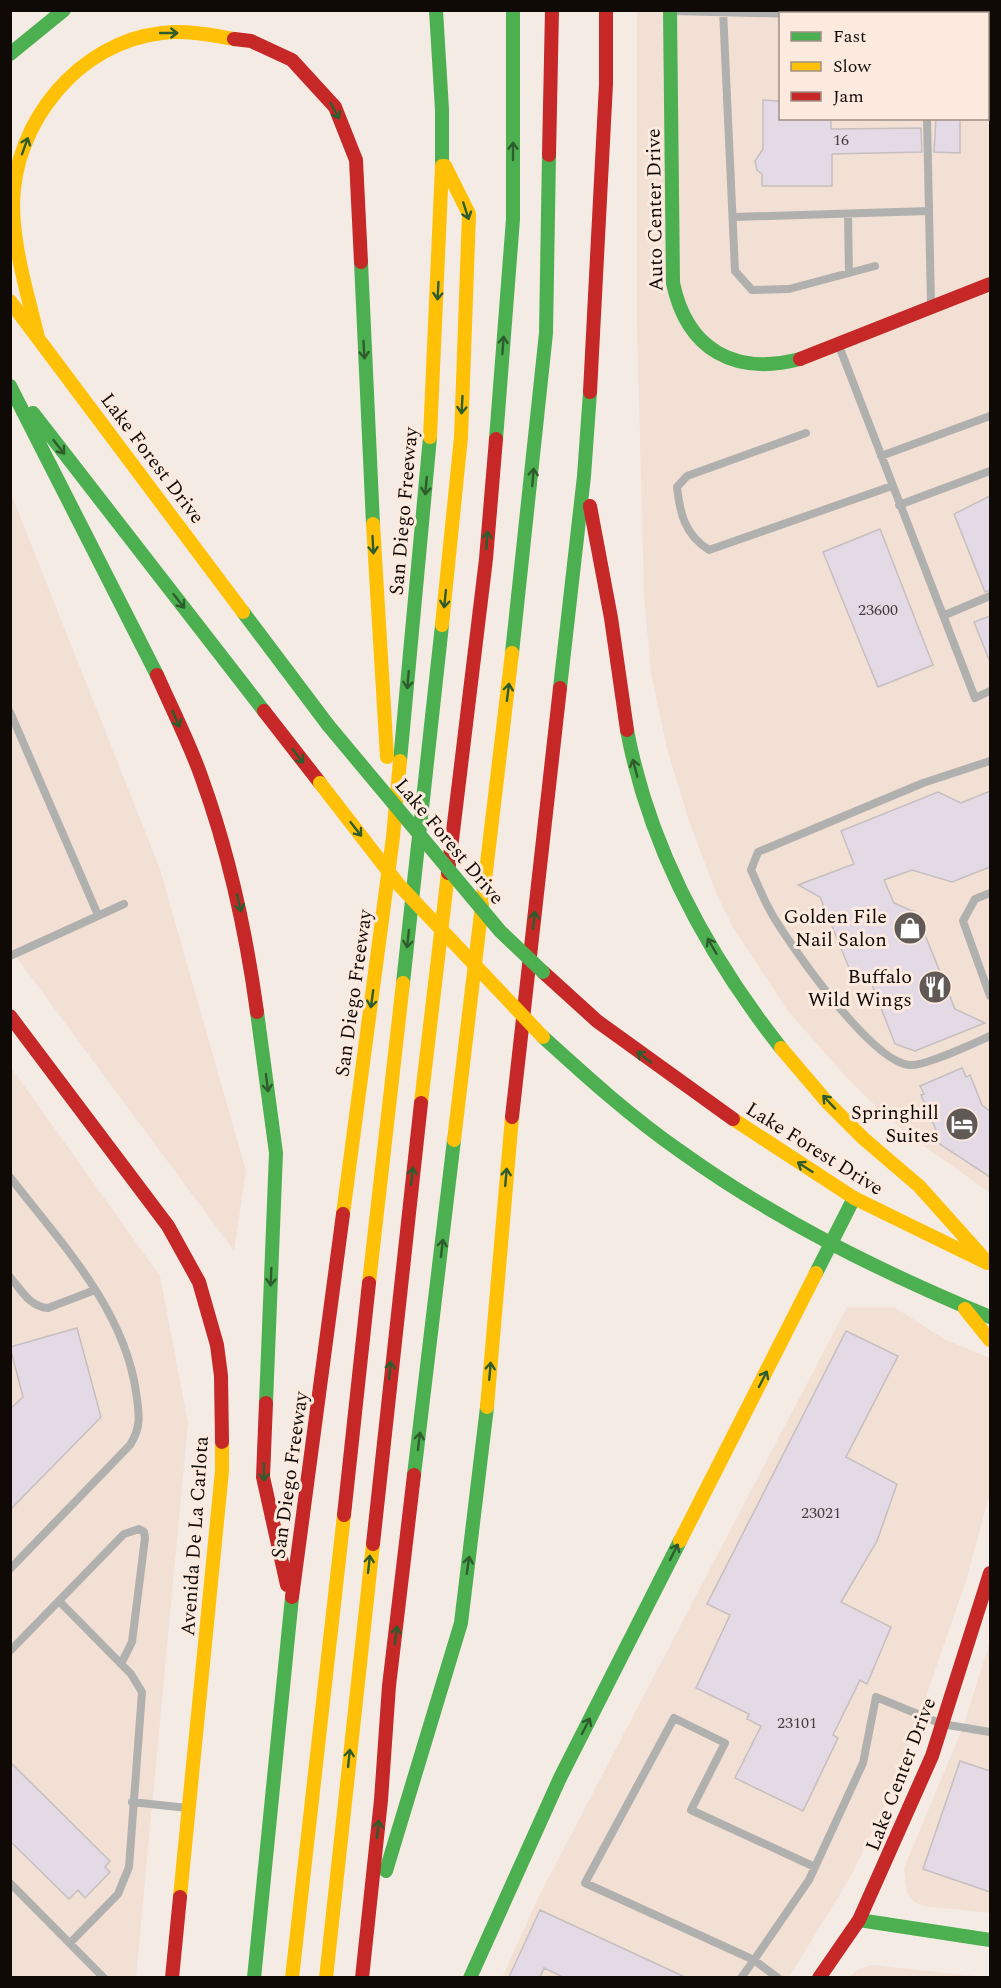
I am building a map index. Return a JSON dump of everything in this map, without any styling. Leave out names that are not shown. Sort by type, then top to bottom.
[{"type":"main road","points":[[10,54],[64,10]]},
{"type":"main road","name":"San Diego Freeway","points":[[254,1977],[291,1606],[393,837],[431,429],[442,212],[436,10]]},
{"type":"main road","points":[[326,1977],[417,1132],[486,559],[513,219],[513,10]]},
{"type":"main road","points":[[362,1977],[381,1800],[389,1686],[531,490],[546,333],[552,10]]},
{"type":"main road","points":[[366,1939],[461,1623],[484,1446],[506,1173],[584,476],[599,260],[606,84],[606,10]]},
{"type":"main road","name":"Auto Center Drive","points":[[670,11],[673,283],[681,314],[695,336],[708,348],[733,361],[749,365],[791,362],[990,284]]},
{"type":"main road","points":[[38,338],[16,238],[13,203],[18,165],[29,133],[54,91],[86,64],[123,42],[162,33],[204,34],[252,41],[292,60],[335,106],[356,160],[376,619],[393,837]]},
{"type":"main road","points":[[292,1977],[435,695],[460,437],[470,214],[442,158]]},
{"type":"main road","name":"Lake Forest Drive","points":[[10,301],[328,725],[500,931],[597,1021],[724,1114],[854,1198],[989,1263]]},
{"type":"main road","points":[[10,385],[399,885],[543,1037],[594,1084],[700,1166],[794,1225],[832,1245],[990,1317]]},
{"type":"main road","points":[[10,385],[153,666],[201,775],[230,862],[249,944],[276,1153],[263,1477],[291,1606]]},
{"type":"main road","points":[[584,476],[610,617],[622,708],[633,760],[668,859],[688,902],[740,993],[793,1063],[863,1139],[918,1184],[989,1263]]},
{"type":"main road","name":"Avenida De La Carlota","points":[[10,1016],[168,1226],[199,1282],[217,1345],[221,1376],[222,1471],[172,1977]]},
{"type":"main road","points":[[470,1977],[560,1778],[854,1198]]},
{"type":"main road","points":[[963,1306],[990,1340]]},
{"type":"main road","name":"Lake Center Drive","points":[[819,1977],[859,1920],[932,1756],[990,1573]]},
{"type":"main road","points":[[859,1920],[990,1940]]},
{"type":"lane","points":[[670,11],[779,13]]},
{"type":"lane","points":[[723,12],[735,271],[752,290],[789,289],[875,266]]},
{"type":"lane","points":[[927,120],[932,308]]},
{"type":"lane","points":[[734,217],[928,212]]},
{"type":"lane","points":[[848,214],[849,273]]},
{"type":"lane","points":[[838,345],[899,505],[945,615],[975,698],[990,692]]},
{"type":"lane","points":[[880,456],[990,416]]},
{"type":"lane","points":[[806,433],[687,476],[677,487],[680,515],[699,543],[709,550],[892,486]]},
{"type":"lane","points":[[899,505],[990,471]]},
{"type":"lane","points":[[945,615],[990,596]]},
{"type":"lane","points":[[10,712],[98,915]]},
{"type":"lane","points":[[990,760],[923,783],[758,852],[751,870],[772,914],[810,971],[860,1032],[898,1063],[912,1066],[990,1036]]},
{"type":"lane","points":[[990,893],[975,899],[963,921],[990,996]]},
{"type":"lane","points":[[10,956],[124,904]]},
{"type":"lane","points":[[10,1177],[96,1290],[121,1336],[130,1361],[140,1420],[130,1445],[10,1569]]},
{"type":"lane","points":[[10,1277],[24,1296],[42,1308],[48,1308],[96,1290]]},
{"type":"lane","points":[[10,1652],[124,1534],[139,1529],[144,1532],[132,1642],[121,1664]]},
{"type":"lane","points":[[60,1602],[131,1674],[142,1692],[132,1802],[129,1867],[118,1894],[70,1943]]},
{"type":"lane","points":[[741,1977],[815,1867],[863,1763],[876,1697],[942,1724],[990,1732]]},
{"type":"lane","points":[[778,1977],[754,1960],[585,1884],[674,1718],[725,1743],[691,1810],[815,1867]]},
{"type":"lane","points":[[132,1802],[189,1808]]},
{"type":"lane","points":[[10,1883],[104,1977]]},
{"type":"shaded area","points":[[637,11],[990,11],[990,1193],[910,1136],[846,1077],[787,1010],[734,929],[717,895],[690,824],[667,749],[651,673],[644,595],[637,326]]},
{"type":"shaded area","points":[[10,491],[160,869],[246,1171],[234,1251],[11,950]]},
{"type":"shaded area","points":[[10,1066],[160,1276],[188,1423],[136,1977],[11,1977]]},
{"type":"shaded area","points":[[847,1307],[894,1307],[944,1339],[990,1358],[990,1493],[966,1581],[898,1778],[850,1878],[789,1977],[502,1978],[539,1896]]},
{"type":"shaded area","points":[[990,1641],[990,1913],[923,1906],[914,1902],[907,1893],[904,1868],[963,1727]]},
{"type":"shaded area","points":[[872,1965],[984,1977],[849,1977],[859,1969]]},
{"type":"building","points":[[763,100],[779,101],[779,120],[831,120],[831,129],[921,128],[922,152],[832,154],[832,186],[762,186],[762,174],[757,170],[755,161],[763,149]]},
{"type":"building","points":[[936,120],[960,120],[960,153],[934,152]]},
{"type":"building","points":[[990,496],[990,590],[985,592],[954,514]]},
{"type":"building","points":[[880,529],[933,665],[878,687],[823,552]]},
{"type":"building","points":[[990,616],[990,662],[974,622]]},
{"type":"building","points":[[990,791],[990,867],[952,882],[912,870],[884,880],[894,903],[921,915],[919,920],[955,1009],[985,1023],[915,1051],[895,1044],[869,977],[849,968],[820,897],[798,885],[854,864],[841,831],[938,792],[961,803]]},
{"type":"building","name":"Springhill Suites","points":[[962,1068],[966,1077],[970,1075],[982,1105],[990,1111],[990,1177],[935,1141],[939,1137],[921,1095],[924,1094],[920,1086]]},
{"type":"building","points":[[77,1328],[101,1417],[10,1510],[10,1409],[23,1397],[10,1347]]},
{"type":"building","points":[[846,1331],[898,1356],[846,1457],[897,1484],[877,1541],[841,1602],[891,1627],[867,1684],[860,1680],[833,1735],[838,1738],[803,1811],[735,1778],[761,1726],[747,1719],[749,1714],[696,1688],[730,1615],[707,1604]]},
{"type":"building","points":[[960,1761],[990,1771],[990,1892],[923,1869]]},
{"type":"building","points":[[10,1762],[110,1861],[105,1867],[110,1872],[85,1898],[78,1890],[69,1899],[10,1841]]},
{"type":"building","points":[[540,1910],[685,1977],[563,1977],[544,1968],[540,1977],[509,1977]]},
{"type":"traffic: fast","points":[[10,54],[64,10]]},
{"type":"traffic: fast","points":[[436,10],[442,110],[442,166]]},
{"type":"traffic: fast","points":[[496,439],[513,219],[513,10]]},
{"type":"traffic: fast","points":[[670,10],[673,283],[680,306],[690,326],[702,341],[717,352],[735,360],[755,364],[800,359]]},
{"type":"traffic: fast","points":[[512,653],[546,333],[549,155]]},
{"type":"traffic: fast","points":[[361,262],[373,524]]},
{"type":"traffic: fast","points":[[10,386],[157,675]]},
{"type":"traffic: fast","points":[[560,688],[584,476],[590,392]]},
{"type":"traffic: fast","points":[[33,413],[264,711]]},
{"type":"traffic: fast","points":[[400,761],[430,437]]},
{"type":"traffic: fast","points":[[243,612],[328,725]]},
{"type":"traffic: fast","points":[[403,983],[442,625]]},
{"type":"traffic: fast","points":[[328,725],[500,931],[543,972]]},
{"type":"traffic: fast","points":[[627,730],[650,816],[685,898],[729,976],[781,1048]]},
{"type":"traffic: fast","points":[[257,1012],[276,1153],[266,1403]]},
{"type":"traffic: fast","points":[[543,1037],[644,1124],[716,1176],[754,1200],[869,1263],[990,1317]]},
{"type":"traffic: fast","points":[[414,1475],[454,1140]]},
{"type":"traffic: fast","points":[[816,1273],[854,1198]]},
{"type":"traffic: fast","points":[[386,1871],[461,1623],[487,1407]]},
{"type":"traffic: fast","points":[[470,1978],[560,1778],[680,1541]]},
{"type":"traffic: fast","points":[[254,1978],[292,1597]]},
{"type":"traffic: fast","points":[[859,1920],[990,1940]]},
{"type":"traffic: slow","points":[[38,338],[18,254],[13,204],[16,173],[25,144],[39,116],[57,91],[79,69],[104,52],[132,40],[162,33],[180,32],[234,39]]},
{"type":"traffic: slow","points":[[430,437],[442,166]]},
{"type":"traffic: slow","points":[[442,625],[461,437],[469,214],[445,166]]},
{"type":"traffic: slow","points":[[10,301],[243,612]]},
{"type":"traffic: slow","points":[[373,524],[387,757]]},
{"type":"traffic: slow","points":[[454,1140],[512,653]]},
{"type":"traffic: slow","points":[[343,1214],[393,837],[400,761]]},
{"type":"traffic: slow","points":[[320,783],[399,885],[543,1037]]},
{"type":"traffic: slow","points":[[421,1103],[448,873]]},
{"type":"traffic: slow","points":[[369,1283],[403,983]]},
{"type":"traffic: slow","points":[[781,1048],[827,1102],[864,1139],[919,1186],[988,1263]]},
{"type":"traffic: slow","points":[[487,1407],[512,1117]]},
{"type":"traffic: slow","points":[[733,1119],[854,1198],[987,1263]]},
{"type":"traffic: slow","points":[[680,1541],[816,1273]]},
{"type":"traffic: slow","points":[[965,1309],[990,1340]]},
{"type":"traffic: slow","points":[[180,1897],[222,1471],[222,1442]]},
{"type":"traffic: slow","points":[[292,1978],[344,1515]]},
{"type":"traffic: slow","points":[[326,1978],[373,1544]]},
{"type":"traffic: jam","points":[[549,155],[552,10]]},
{"type":"traffic: jam","points":[[590,392],[606,84],[606,10]]},
{"type":"traffic: jam","points":[[234,39],[251,41],[292,60],[335,107],[356,160],[361,262]]},
{"type":"traffic: jam","points":[[800,359],[990,284]]},
{"type":"traffic: jam","points":[[448,873],[486,559],[496,439]]},
{"type":"traffic: jam","points":[[590,506],[611,618],[627,730]]},
{"type":"traffic: jam","points":[[157,675],[196,763],[220,834],[242,922],[257,1012]]},
{"type":"traffic: jam","points":[[512,1117],[560,688]]},
{"type":"traffic: jam","points":[[264,711],[320,783]]},
{"type":"traffic: jam","points":[[543,972],[597,1021],[733,1119]]},
{"type":"traffic: jam","points":[[10,1016],[168,1226],[199,1282],[217,1345],[221,1376],[222,1442]]},
{"type":"traffic: jam","points":[[373,1544],[421,1103]]},
{"type":"traffic: jam","points":[[292,1597],[343,1214]]},
{"type":"traffic: jam","points":[[344,1515],[369,1283]]},
{"type":"traffic: jam","points":[[266,1403],[263,1477],[287,1585]]},
{"type":"traffic: jam","points":[[362,1978],[381,1800],[389,1686],[414,1475]]},
{"type":"traffic: jam","points":[[819,1978],[859,1920],[932,1756],[990,1573]]},
{"type":"traffic: jam","points":[[172,1978],[180,1897]]},
{"type":"place","name":"Golden File Nail Salon","points":[[910,928]]},
{"type":"place","name":"Buffalo Wild Wings","points":[[935,987]]},
{"type":"place","name":"Springhill Suites","points":[[962,1124]]}]
